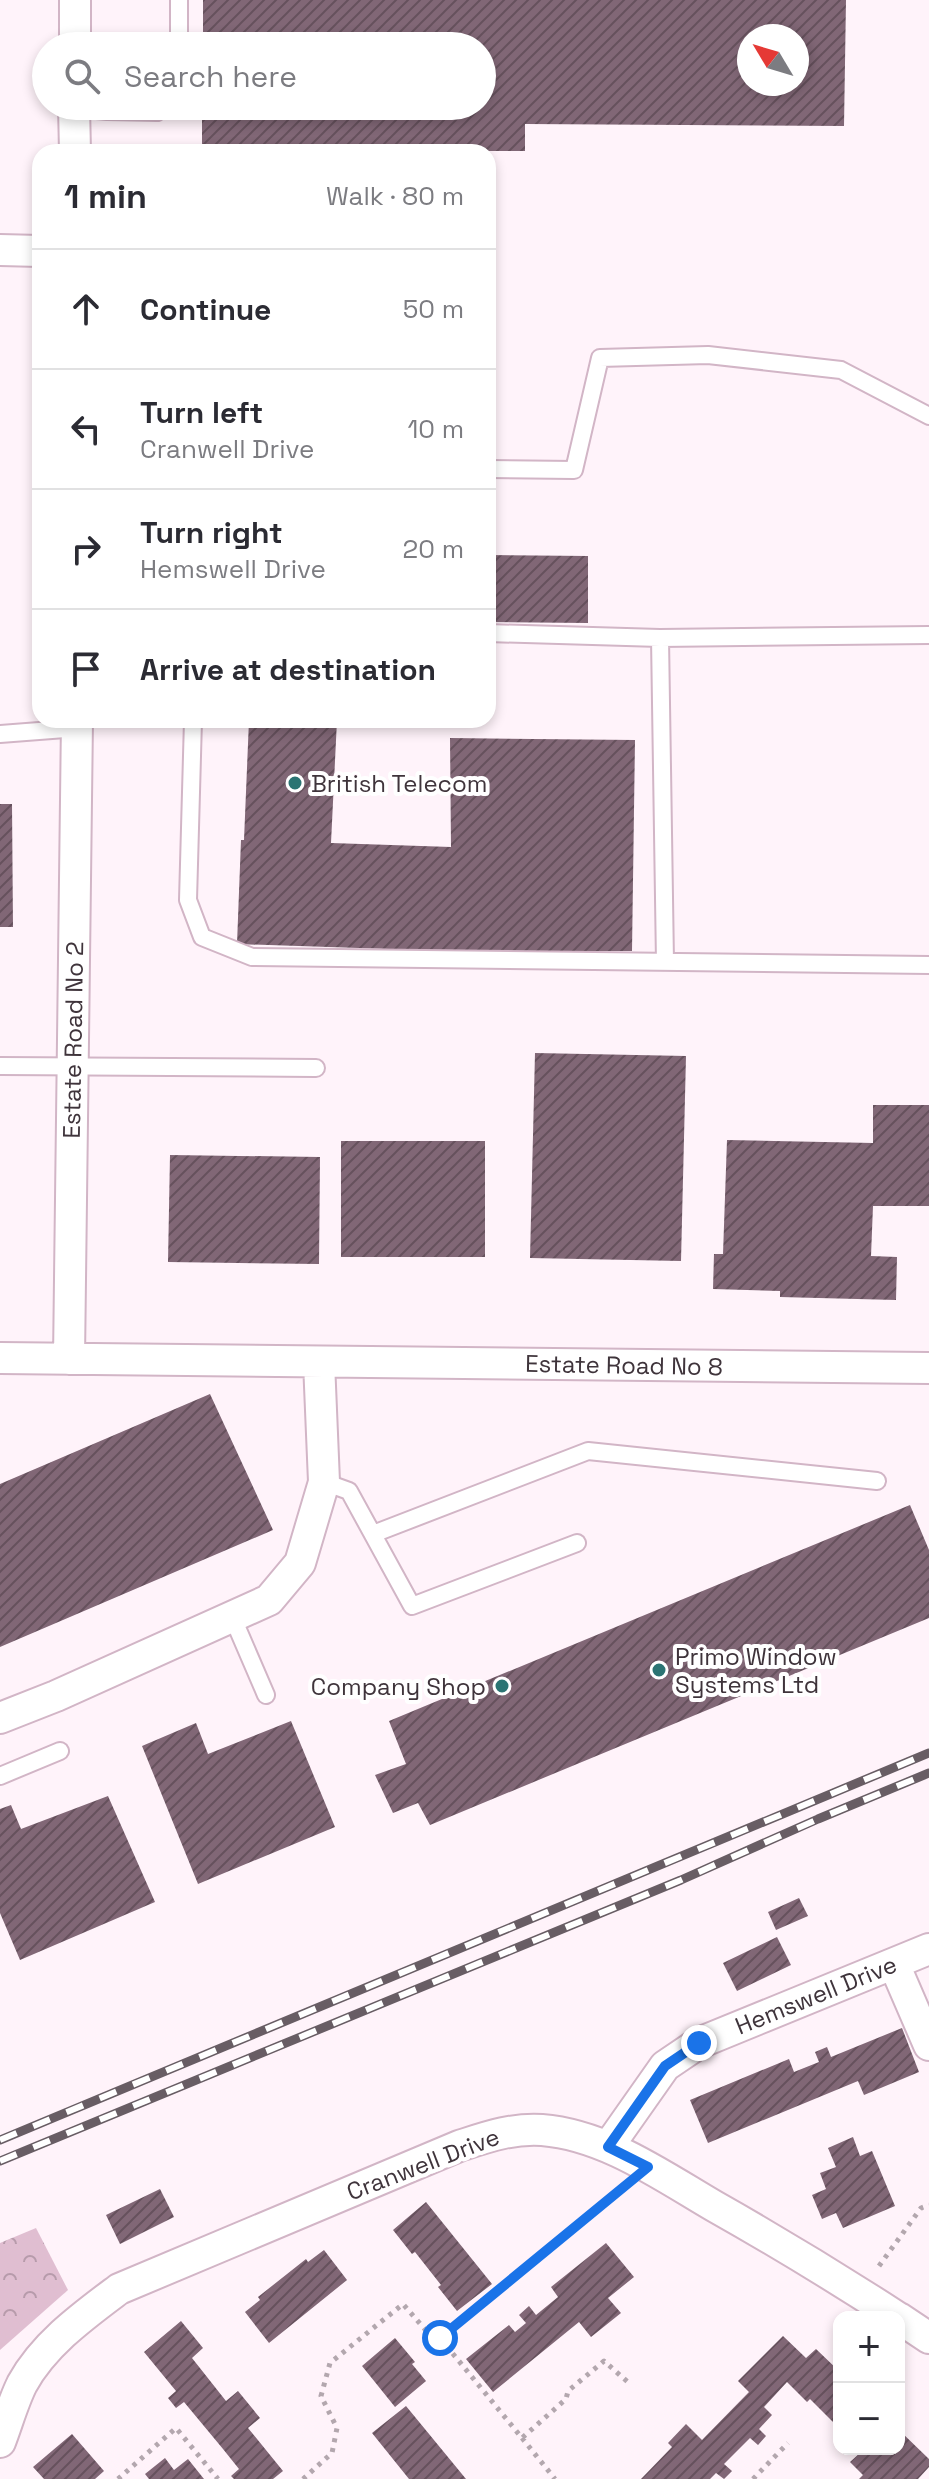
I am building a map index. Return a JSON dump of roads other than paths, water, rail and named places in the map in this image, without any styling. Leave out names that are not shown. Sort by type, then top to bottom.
[{"type":"street","points":[[75,0],[75,32]]},
{"type":"street","points":[[74,120],[75,144]]},
{"type":"street","points":[[0,250],[32,251]]},
{"type":"street","name":"Estate Road No 2","points":[[69,1359],[77,728]]},
{"type":"street","name":"Estate Road No 8","points":[[0,1358],[929,1368]]},
{"type":"street","points":[[0,1718],[269,1600],[300,1563],[324,1482],[319,1362]]},
{"type":"street","name":"Hemswell Drive","points":[[608,2147],[665,2066],[699,2043],[929,1949]]},
{"type":"street","points":[[894,1964],[929,2045]]},
{"type":"street","name":"Cranwell Drive","points":[[0,2442],[22,2385],[41,2355],[77,2321],[119,2289],[459,2146],[503,2131],[542,2130],[578,2136],[608,2147],[648,2167],[887,2311]]},
{"type":"street","name":"Cranwell Drive","points":[[905,2323],[929,2338]]},
{"type":"lane","points":[[179,0],[179,32]]},
{"type":"lane","points":[[496,469],[574,470],[600,358],[708,355],[841,370],[929,416]]},
{"type":"lane","points":[[496,633],[660,638],[929,635]]},
{"type":"lane","points":[[660,638],[665,962]]},
{"type":"lane","points":[[0,734],[46,728]]},
{"type":"lane","points":[[193,728],[188,900],[202,937],[252,957],[929,965]]},
{"type":"lane","points":[[0,1066],[316,1068]]},
{"type":"lane","points":[[373,1534],[588,1451],[877,1481]]},
{"type":"lane","points":[[324,1482],[349,1491],[412,1606],[577,1543]]},
{"type":"lane","points":[[232,1616],[266,1695]]},
{"type":"lane","points":[[0,1776],[60,1751]]},
{"type":"railway","points":[[0,2140],[929,1753]]},
{"type":"railway","points":[[0,2161],[681,1880],[929,1773]]},
{"type":"place","name":"British Telecom","points":[[295,783]]},
{"type":"place","name":"Primo Window Systems Ltd","points":[[659,1670]]},
{"type":"place","name":"Company Shop","points":[[502,1686]]}]
